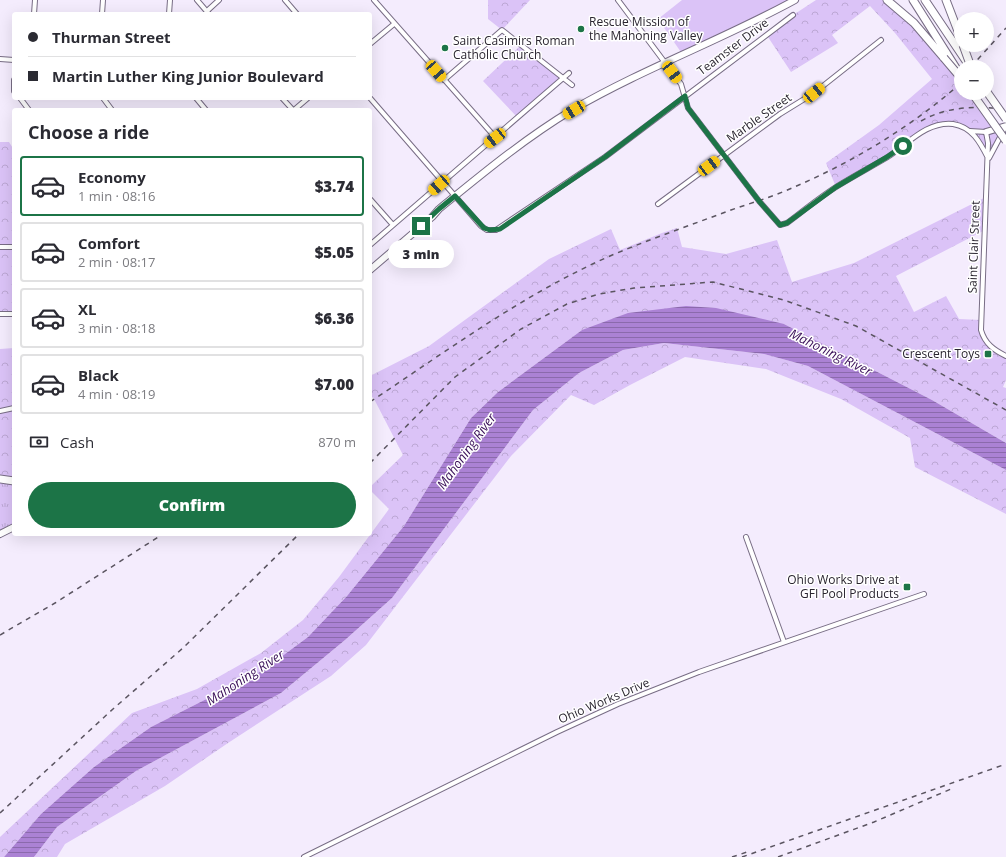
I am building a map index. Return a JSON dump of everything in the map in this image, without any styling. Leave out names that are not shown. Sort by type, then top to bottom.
[{"type":"highway","points":[[887,0],[914,23],[946,56]]},
{"type":"highway","points":[[913,0],[954,67]]},
{"type":"highway","points":[[926,0],[954,38]]},
{"type":"highway","points":[[946,0],[954,21]]},
{"type":"highway","points":[[977,100],[1006,141]]},
{"type":"highway","points":[[993,100],[1006,119]]},
{"type":"highway","points":[[0,479],[12,481]]},
{"type":"main road","points":[[372,268],[455,196],[513,149],[553,122],[598,96],[795,0]]},
{"type":"main road","points":[[0,534],[12,528]]},
{"type":"street","points":[[34,12],[35,0]]},
{"type":"street","points":[[102,12],[103,0]]},
{"type":"street","points":[[169,12],[170,0]]},
{"type":"street","points":[[196,0],[207,12]]},
{"type":"street","points":[[209,12],[219,0]]},
{"type":"street","points":[[285,0],[295,12]]},
{"type":"street","points":[[374,0],[495,138]]},
{"type":"street","points":[[618,0],[681,84],[688,108],[764,207],[777,223],[783,225],[836,187],[887,157],[921,133],[934,126],[952,124],[970,130],[986,132],[1006,126]]},
{"type":"street","name":"Teamster Drive","points":[[455,196],[481,226],[490,230],[500,229],[622,145],[792,15]]},
{"type":"street","points":[[372,42],[394,24]]},
{"type":"street","points":[[444,80],[502,30],[572,85]]},
{"type":"street","name":"Marble Street","points":[[658,204],[780,114],[814,93],[881,40]]},
{"type":"street","points":[[0,60],[12,60]]},
{"type":"street","points":[[372,243],[569,73]]},
{"type":"street","points":[[284,100],[291,108]]},
{"type":"street","points":[[296,108],[306,100]]},
{"type":"street","points":[[372,100],[455,196]]},
{"type":"street","name":"Saint Clair Street","points":[[988,158],[1006,126]]},
{"type":"street","points":[[970,130],[982,145],[988,158]]},
{"type":"street","name":"Saint Clair Street","points":[[986,132],[988,158],[981,324],[984,337],[992,348],[1006,356]]},
{"type":"street","points":[[372,201],[393,225]]},
{"type":"street","points":[[0,247],[12,249]]},
{"type":"street","points":[[0,314],[12,314]]},
{"type":"street","points":[[0,411],[12,408]]},
{"type":"street","points":[[746,537],[784,642]]},
{"type":"street","name":"Ohio Works Drive","points":[[304,857],[557,732],[618,704],[699,672],[924,594]]},
{"type":"green space","points":[[488,0],[530,0],[502,30],[488,19]]},
{"type":"green space","points":[[682,0],[795,0],[683,55],[658,19]]},
{"type":"green space","points":[[816,0],[887,0],[914,23],[954,70],[954,100],[977,100],[997,129],[979,132],[952,124],[933,126],[836,187],[826,163],[879,125],[932,79],[895,33],[870,6],[832,35],[838,43],[791,72],[766,34]]},
{"type":"green space","points":[[521,45],[563,78],[517,117],[483,81]]},
{"type":"green space","points":[[1006,126],[988,158],[970,131]]},
{"type":"green space","points":[[0,142],[9,142],[12,147],[12,314],[0,314]]},
{"type":"green space","points":[[986,197],[985,230],[896,276],[914,312],[946,296],[959,319],[981,320],[985,340],[1006,356],[1006,380],[1003,387],[1006,388],[1006,443],[932,400],[784,324],[582,330],[498,392],[471,418],[404,526],[347,596],[308,637],[262,671],[151,727],[94,767],[41,814],[4,857],[0,857],[0,837],[132,713],[197,689],[261,653],[303,620],[339,577],[369,536],[372,536],[372,532],[389,509],[372,492],[372,485],[403,455],[373,397],[372,398],[372,375],[429,346],[549,259],[611,229],[620,250],[677,228],[682,247],[726,254],[777,240],[792,282],[854,263]]},
{"type":"green space","points":[[664,343],[764,354],[808,366],[1006,470],[1006,514],[915,467],[910,438],[841,399],[766,369],[685,357],[594,405],[571,395],[511,456],[366,645],[331,676],[165,786],[65,844],[57,857],[34,857],[57,827],[136,771],[281,693],[345,640],[392,598],[533,410],[579,373],[623,350]]},
{"type":"green space","points":[[12,348],[12,478],[0,475],[0,349]]},
{"type":"green space","points":[[0,481],[12,484],[12,528],[0,534]]},
{"type":"water","name":"Mahoning River","points":[[686,306],[716,308],[784,324],[932,400],[1006,443],[1006,470],[808,366],[764,354],[664,343],[623,350],[579,373],[533,410],[392,598],[345,640],[281,693],[136,771],[57,827],[34,857],[4,857],[41,814],[94,767],[151,727],[262,671],[308,637],[347,596],[404,526],[471,418],[498,392],[582,330],[628,313]]},
{"type":"railway","points":[[977,60],[1006,28]]},
{"type":"railway","points":[[372,401],[517,305],[578,271],[610,256],[670,232],[777,194],[815,178],[859,155],[902,129],[954,89]]},
{"type":"railway","points":[[921,121],[941,112],[962,108],[1006,109]]},
{"type":"railway","points":[[372,461],[455,377],[521,329],[567,304],[599,294],[634,288],[713,282],[784,300],[856,326],[1006,410]]},
{"type":"railway","points":[[0,635],[55,603],[160,536]]},
{"type":"railway","points":[[0,813],[113,709],[183,648],[297,536]]},
{"type":"railway","points":[[742,857],[1006,764]]},
{"type":"railway","points":[[778,857],[874,822],[951,789]]},
{"type":"railway","points":[[732,857],[747,852]]},
{"type":"place","name":"Rescue Mission of the Mahoning Valley","points":[[581,29]]},
{"type":"place","name":"Saint Casimirs Roman Catholic Church","points":[[445,48]]},
{"type":"place","name":"Crescent Toys","points":[[988,354]]},
{"type":"place","name":"Ohio Works Drive at GFI Pool Products","points":[[907,587]]},
{"type":"route","points":[[421,226],[455,196],[481,226],[487,230],[500,229],[622,145],[685,96],[688,108],[759,201],[780,225],[785,225],[836,187],[903,146]]}]
